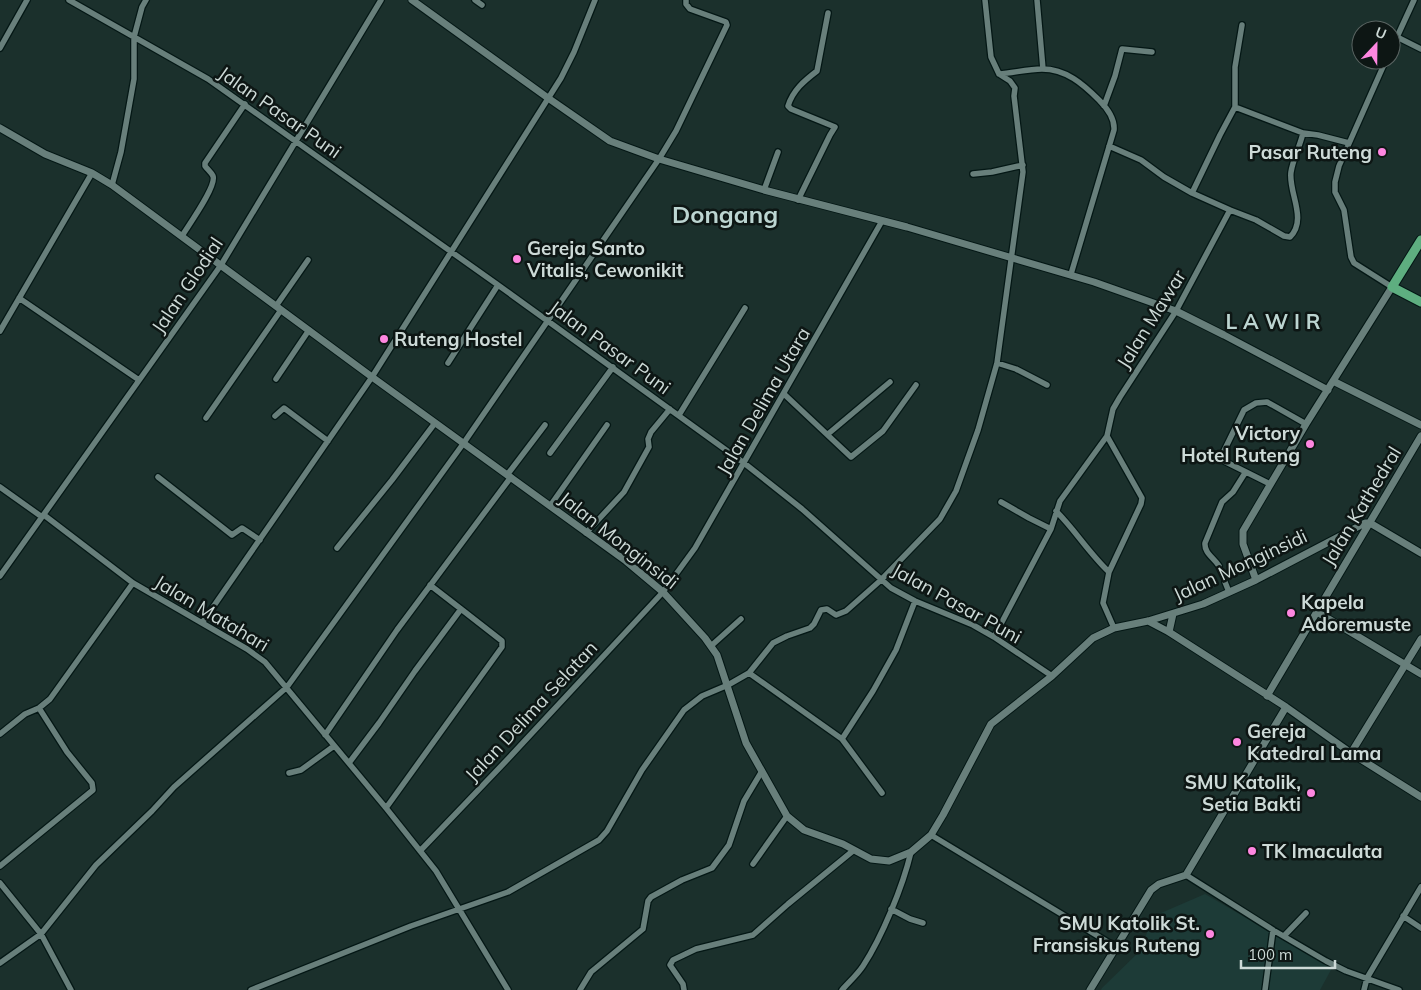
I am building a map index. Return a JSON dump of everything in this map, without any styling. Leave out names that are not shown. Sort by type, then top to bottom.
[{"type":"main road","points":[[1421,240],[1392,287],[1421,302]]},
{"type":"street","points":[[0,48],[27,0]]},
{"type":"street","name":"Jalan Pasar Puni","points":[[68,0],[208,79],[296,140],[744,463],[844,545],[881,580],[915,601],[973,625],[1052,676]]},
{"type":"street","points":[[112,185],[134,79],[134,37],[142,7],[146,0]]},
{"type":"street","name":"Jalan Glodial","points":[[0,576],[221,265],[381,0]]},
{"type":"street","points":[[412,0],[604,138],[660,160],[798,200],[882,221],[1071,274],[1176,311],[1328,390]]},
{"type":"street","points":[[475,0],[482,5]]},
{"type":"street","points":[[202,623],[372,377],[561,78],[574,52],[595,0]]},
{"type":"street","points":[[0,963],[42,934],[96,865],[152,811],[174,786],[287,687],[464,444],[660,160],[676,131],[728,25],[726,22],[690,9],[686,4],[686,0]]},
{"type":"street","points":[[251,990],[411,926],[508,892],[599,840],[607,831],[642,770],[684,710],[702,696],[728,685],[749,673],[773,643],[786,636],[810,628],[824,608],[834,615],[839,615],[881,580],[940,519],[956,491],[978,430],[997,363],[1012,258],[1022,165],[1014,96],[1015,88],[1010,81],[999,74],[991,57],[985,0]]},
{"type":"street","points":[[1036,0],[1043,69]]},
{"type":"street","points":[[1401,28],[1414,0]]},
{"type":"street","points":[[798,200],[830,134],[835,128],[788,106],[792,95],[805,79],[817,71],[828,13]]},
{"type":"street","points":[[1192,193],[1235,107],[1235,67],[1242,25]]},
{"type":"street","points":[[1401,39],[1421,49]]},
{"type":"street","points":[[1104,106],[1122,49],[1152,52]]},
{"type":"street","points":[[999,74],[1043,69],[1071,76],[1081,83],[1104,106],[1115,126],[1071,274]]},
{"type":"street","points":[[1256,580],[1243,544],[1242,535],[1245,527],[1306,424],[1392,287],[1357,265],[1351,258],[1344,210],[1335,192],[1335,182],[1339,166],[1382,70]]},
{"type":"street","points":[[182,236],[203,203],[213,181],[213,176],[205,166],[205,163],[245,104]]},
{"type":"street","points":[[1235,107],[1304,133],[1350,143]]},
{"type":"street","name":"Jalan Monginsidi","points":[[0,128],[45,154],[92,173],[112,185],[434,423],[626,561],[663,592],[711,646],[720,661],[746,742],[787,816],[804,830],[854,850],[871,859],[889,861],[912,852],[931,835],[991,724],[1052,676],[1093,638],[1114,628],[1148,621],[1203,604],[1256,580],[1360,525],[1370,523]]},
{"type":"street","points":[[1109,146],[1141,160],[1164,177],[1192,193],[1256,220],[1284,236],[1292,236],[1296,228],[1298,212],[1291,181],[1292,170],[1304,133]]},
{"type":"street","points":[[764,190],[778,152]]},
{"type":"street","points":[[972,174],[992,172],[1022,165]]},
{"type":"street","points":[[0,331],[92,173]]},
{"type":"street","name":"Jalan Mawar","points":[[994,637],[1051,529],[1060,502],[1106,436],[1113,409],[1176,311],[1230,210]]},
{"type":"street","name":"Jalan Delima Utara","points":[[663,592],[695,548],[882,221]]},
{"type":"street","points":[[206,418],[279,308],[308,260]]},
{"type":"street","points":[[448,363],[498,285]]},
{"type":"street","points":[[19,298],[139,380]]},
{"type":"street","points":[[679,415],[745,308]]},
{"type":"street","points":[[276,379],[309,330]]},
{"type":"street","points":[[997,363],[1016,369],[1047,385]]},
{"type":"street","points":[[550,453],[613,367]]},
{"type":"street","points":[[1333,381],[1421,425]]},
{"type":"street","points":[[828,434],[890,382]]},
{"type":"street","points":[[784,394],[852,456],[883,431],[916,385]]},
{"type":"street","points":[[1270,484],[1220,460],[1246,409],[1256,402],[1266,402],[1306,424]]},
{"type":"street","points":[[275,416],[284,408],[328,441]]},
{"type":"street","points":[[586,533],[628,487],[649,447],[648,439],[651,432],[670,409]]},
{"type":"street","points":[[337,548],[392,480],[434,423]]},
{"type":"street","points":[[324,735],[545,425]]},
{"type":"street","points":[[550,506],[606,425]]},
{"type":"street","points":[[1106,436],[1141,496],[1142,501],[1108,572],[1103,599],[1114,628]]},
{"type":"street","name":"Jalan Kathedral","points":[[1267,696],[1421,436]]},
{"type":"street","points":[[1219,566],[1206,550],[1204,543],[1222,502],[1234,492],[1245,473]]},
{"type":"street","points":[[158,477],[232,535],[242,528],[260,540]]},
{"type":"street","name":"Jalan Matahari","points":[[0,487],[43,516],[133,583],[259,656],[287,687],[324,735],[420,850],[436,872],[505,989]]},
{"type":"street","points":[[1001,502],[1051,529]]},
{"type":"street","points":[[1056,511],[1071,527],[1093,557],[1108,572]]},
{"type":"street","points":[[1370,523],[1421,553]]},
{"type":"street","points":[[1225,582],[1229,592]]},
{"type":"street","points":[[0,734],[25,714],[39,708],[50,699],[133,583]]},
{"type":"street","points":[[386,808],[503,645],[502,641],[430,585]]},
{"type":"street","name":"Jalan Delima Selatan","points":[[420,850],[506,761],[663,592]]},
{"type":"street","points":[[842,739],[874,691],[896,650],[915,601]]},
{"type":"street","points":[[349,763],[379,724],[415,671],[462,610]]},
{"type":"street","points":[[1317,612],[1421,674]]},
{"type":"street","points":[[1169,632],[1173,614]]},
{"type":"street","points":[[711,646],[741,619]]},
{"type":"street","points":[[1148,621],[1169,632],[1286,707],[1351,753],[1421,797]]},
{"type":"street","points":[[1351,753],[1421,639]]},
{"type":"street","points":[[749,673],[842,739],[882,793]]},
{"type":"street","points":[[1090,990],[1151,890],[1159,884],[1186,875],[1286,707]]},
{"type":"street","points":[[0,866],[93,790],[92,784],[67,752],[39,708]]},
{"type":"street","points":[[289,773],[301,770],[334,746]]},
{"type":"street","points":[[580,990],[591,972],[643,929],[648,901],[651,897],[682,880],[712,868],[729,845],[744,800],[762,771]]},
{"type":"street","points":[[753,864],[787,816]]},
{"type":"street","points":[[931,835],[1116,947]]},
{"type":"street","points":[[684,990],[683,984],[670,965],[673,960],[696,949],[754,934],[854,850]]},
{"type":"street","points":[[842,990],[867,959],[906,875],[912,852]]},
{"type":"street","points":[[1186,875],[1326,961],[1346,971],[1400,990]]},
{"type":"street","points":[[0,883],[42,934],[71,990]]},
{"type":"street","points":[[1364,990],[1367,978],[1421,886]]},
{"type":"street","points":[[0,893],[6,889]]},
{"type":"street","points":[[891,909],[910,919],[923,923]]},
{"type":"street","points":[[1284,936],[1306,913]]},
{"type":"street","points":[[1403,916],[1421,928]]},
{"type":"street","points":[[1265,990],[1273,930]]},
{"type":"shaded area","name":"SMU Katolik St. Fransiskus Ruteng","points":[[1205,894],[1332,968],[1320,990],[1101,990],[1139,952],[1154,916]]},
{"type":"tunnel","points":[[1219,566],[1225,582]]},
{"type":"place","name":"Pasar Ruteng","points":[[1382,152]]},
{"type":"place","name":"Gereja Santo Vitalis, Cewonikit","points":[[517,259]]},
{"type":"place","name":"Ruteng Hostel","points":[[384,339]]},
{"type":"place","name":"Victory Hotel Ruteng","points":[[1310,444]]},
{"type":"place","name":"Kapela Adoremuste","points":[[1291,613]]},
{"type":"place","name":"Gereja Katedral Lama","points":[[1237,742]]},
{"type":"place","name":"SMU Katolik, Setia Bakti","points":[[1311,793]]},
{"type":"place","name":"TK Imaculata","points":[[1252,851]]},
{"type":"place","name":"SMU Katolik St. Fransiskus Ruteng","points":[[1210,934]]},
{"type":"district","name":"Dongang","points":[[725,215]]},
{"type":"district","name":"L A W I R","points":[[1273,322]]}]
